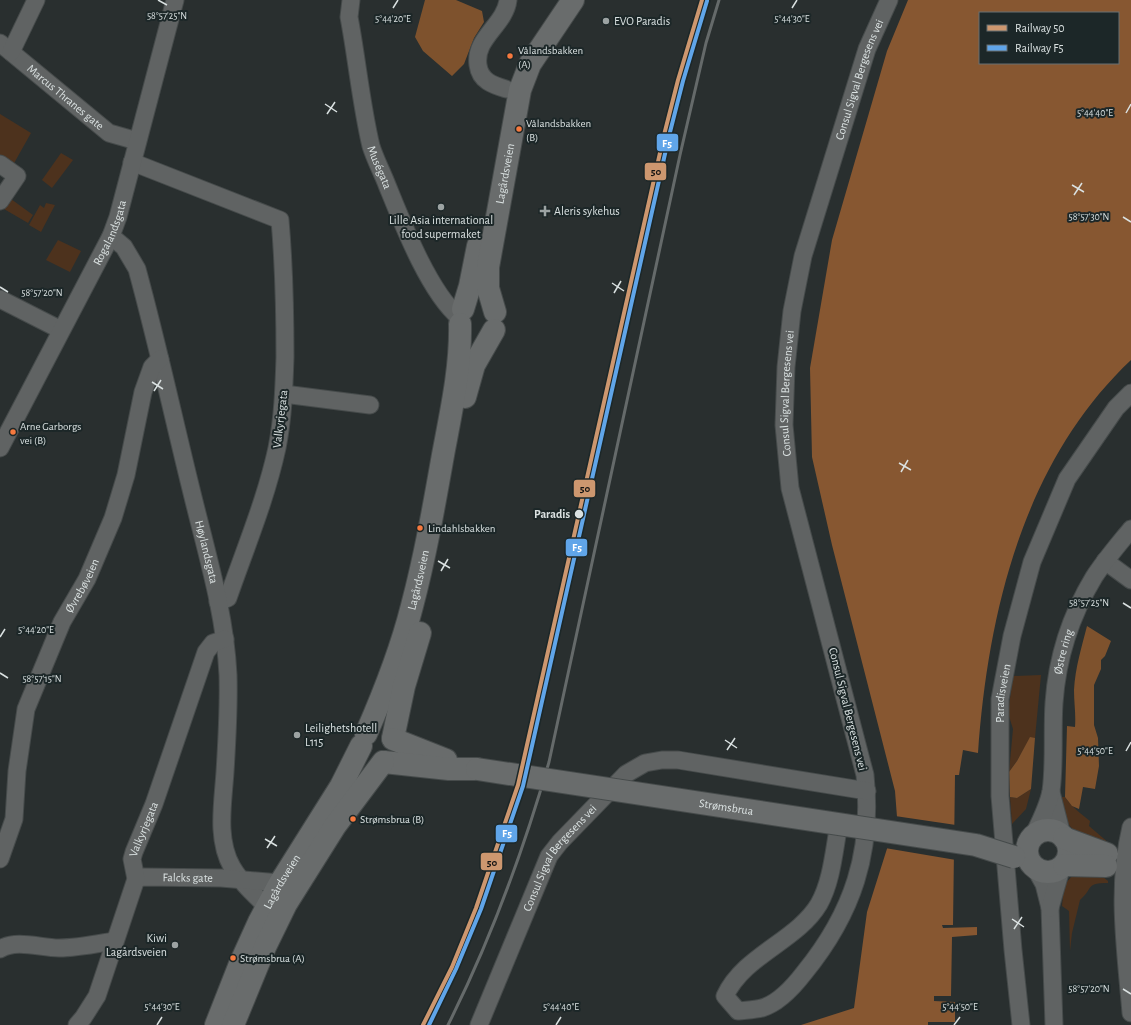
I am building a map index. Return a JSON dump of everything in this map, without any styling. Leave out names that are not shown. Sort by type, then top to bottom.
[{"type":"main road","name":"Lagårdsveien","points":[[232,1024],[240,964],[280,883],[341,786],[383,693],[403,638],[419,579],[455,389],[460,348],[461,317],[470,286],[506,89],[516,64],[558,0]]},
{"type":"main road","name":"Lagårdsveien","points":[[393,738],[400,700],[425,615],[441,547],[465,397],[474,365],[494,321],[488,288],[488,267],[520,90],[530,64],[573,0]]},
{"type":"main road","points":[[478,302],[491,306],[494,321],[484,338],[474,339],[462,330],[461,317],[468,304],[478,302]]},
{"type":"main road","points":[[377,729],[389,733],[393,738],[394,750],[391,757],[383,762],[376,763],[365,757],[363,740],[377,729]]},
{"type":"main road","name":"Strømsbrua","points":[[393,738],[415,757]]},
{"type":"main road","name":"Strømsbrua","points":[[383,762],[415,757],[477,769],[976,845],[1023,843]]},
{"type":"main road","name":"Lagårdsveien","points":[[232,1024],[265,947],[286,904],[335,826],[383,762]]},
{"type":"main road","points":[[1047,830],[1055,831],[1063,837],[1106,860],[1063,866],[1049,872],[1035,867],[1023,843],[1039,832],[1047,830]]},
{"type":"main road","points":[[1063,837],[1068,846],[1068,856],[1063,866]]},
{"type":"street","points":[[6,47],[36,0]]},
{"type":"street","name":"Rogalandsgata","points":[[0,448],[111,236],[118,217],[175,0]]},
{"type":"street","name":"Muségata","points":[[351,0],[349,17],[372,147],[407,234],[439,294],[452,311],[461,317]]},
{"type":"street","points":[[506,89],[493,85],[484,79],[481,76],[477,63],[478,53],[482,44],[501,19],[507,8],[508,0]]},
{"type":"street","name":"Consul Sigval Bergesens vei","points":[[839,824],[830,871],[825,890],[818,905],[804,921],[758,958],[731,984],[725,996],[738,1011],[763,1008],[782,997],[812,963],[841,917],[858,875],[867,830],[866,775],[790,488],[784,425],[786,367],[792,311],[803,256],[867,49],[889,0]]},
{"type":"street","name":"Marcus Thranes gate","points":[[6,47],[109,133],[137,142]]},
{"type":"street","name":"Valkyrjegata","points":[[132,162],[280,220],[284,295],[284,394],[277,449],[250,537],[228,598],[218,602]]},
{"type":"street","points":[[0,164],[17,176],[0,201]]},
{"type":"street","name":"Høylandsgata","points":[[111,236],[124,247],[136,269],[160,359],[218,602],[225,639],[228,675],[228,714],[222,830],[229,860],[241,880],[267,907]]},
{"type":"street","points":[[0,299],[62,330]]},
{"type":"street","name":"Øvrebøveien","points":[[0,859],[14,819],[16,771],[26,709],[62,622],[87,579],[113,518],[126,475],[143,392],[152,367],[160,359]]},
{"type":"street","name":"Paradisveien","points":[[1021,1025],[1000,796],[1000,699],[1012,636],[1032,562],[1067,479],[1116,408],[1131,393]]},
{"type":"street","points":[[284,394],[370,405]]},
{"type":"street","name":"Østre ring","points":[[1023,843],[1042,817],[1050,792],[1054,703],[1062,655],[1077,610],[1094,577],[1131,529]]},
{"type":"street","points":[[1105,561],[1131,580]]},
{"type":"street","name":"Valkyrjegata","points":[[136,879],[132,859],[134,852],[154,804],[206,652],[213,643],[225,639]]},
{"type":"street","name":"Consul Sigval Bergesens vei","points":[[479,1025],[549,856],[626,774],[645,762],[678,760],[867,792]]},
{"type":"street","name":"Østre ring","points":[[1050,792],[1063,837]]},
{"type":"street","points":[[1131,827],[1123,877],[1122,910],[1131,1013]]},
{"type":"street","points":[[1050,908],[1063,866]]},
{"type":"street","points":[[1035,867],[1044,884],[1050,908],[1054,1025]]},
{"type":"street","name":"Falcks gate","points":[[136,879],[143,877],[241,880]]},
{"type":"street","points":[[77,1025],[97,996],[114,941],[136,879]]},
{"type":"street","points":[[241,880],[280,883]]},
{"type":"street","points":[[0,949],[15,944],[59,948],[78,947],[114,941]]},
{"type":"shaded area","points":[[425,0],[456,0],[482,11],[484,22],[474,38],[464,64],[452,76],[423,51],[415,37]]},
{"type":"shaded area","points":[[908,0],[1131,0],[1131,360],[1094,400],[1063,444],[1038,491],[1018,541],[1003,593],[991,646],[983,699],[978,753],[963,750],[959,775],[955,775],[953,925],[942,925],[943,928],[977,927],[977,935],[952,937],[951,996],[934,996],[934,1001],[955,1002],[955,1022],[928,1022],[928,1025],[801,1025],[854,1008],[867,912],[897,817],[895,791],[832,545],[812,457],[810,368],[832,240],[887,51]]},
{"type":"shaded area","points":[[0,114],[31,133],[13,165],[0,160]]},
{"type":"shaded area","points":[[61,153],[73,160],[52,188],[42,180]]},
{"type":"shaded area","points":[[11,199],[33,215],[28,223],[4,209]]},
{"type":"shaded area","points":[[46,203],[55,205],[41,232],[29,225],[40,205],[44,208]]},
{"type":"shaded area","points":[[58,240],[81,251],[70,272],[46,260]]},
{"type":"shaded area","points":[[1087,626],[1111,641],[1105,656],[1101,660],[1101,669],[1094,685],[1094,725],[1098,738],[1099,766],[1095,789],[1083,787],[1079,809],[1072,806],[1065,797],[1067,726],[1075,727],[1074,690],[1079,657]]},
{"type":"shaded area","points":[[1041,675],[1035,738],[1030,738],[1009,772],[1013,729],[1008,713],[1013,676]]},
{"type":"shaded area","points":[[1030,737],[1035,738],[1031,789],[1017,798],[1010,797],[1009,772],[1017,761]]},
{"type":"shaded area","points":[[1031,789],[1026,809],[1012,824],[1010,797],[1017,798]]},
{"type":"shaded area","points":[[1061,797],[1065,797],[1073,807],[1090,821],[1089,826],[1110,844],[1089,838],[1075,831],[1066,819]]},
{"type":"shaded area","points":[[1103,871],[1103,877],[1108,881],[1108,883],[1093,885],[1080,900],[1072,933],[1070,951],[1069,911],[1062,906],[1064,885],[1073,875]]},
{"type":"pier","points":[[895,816],[956,825],[956,860],[885,848]]},
{"type":"railway","points":[[448,1025],[492,929],[517,863],[549,762],[680,155],[706,43],[719,0]]},
{"type":"rail line","name":"50","points":[[423,1025],[452,967],[476,908],[518,785],[664,135],[678,80],[702,0]]},
{"type":"rail line","name":"F5","points":[[429,1025],[456,969],[481,909],[523,786],[669,136],[683,81],[707,1]]},
{"type":"place","name":"EVO Paradis","points":[[606,21]]},
{"type":"place","name":"Vålandsbakken (A)","points":[[510,56]]},
{"type":"place","name":"Vålandsbakken (B)","points":[[519,129]]},
{"type":"place","name":"Lille Asia international food supermaket","points":[[441,207]]},
{"type":"place","name":"Aleris sykehus","points":[[545,211]]},
{"type":"place","name":"Arne Garborgs vei (B)","points":[[13,432]]},
{"type":"place","name":"Paradis","points":[[579,514]]},
{"type":"place","name":"Lindahlsbakken","points":[[420,528]]},
{"type":"place","name":"Leilighetshotell L115","points":[[297,735]]},
{"type":"place","name":"Strømsbrua (B)","points":[[353,819]]},
{"type":"place","name":"Kiwi Lagårdsveien","points":[[175,945]]},
{"type":"place","name":"Strømsbrua (A)","points":[[233,958]]}]
